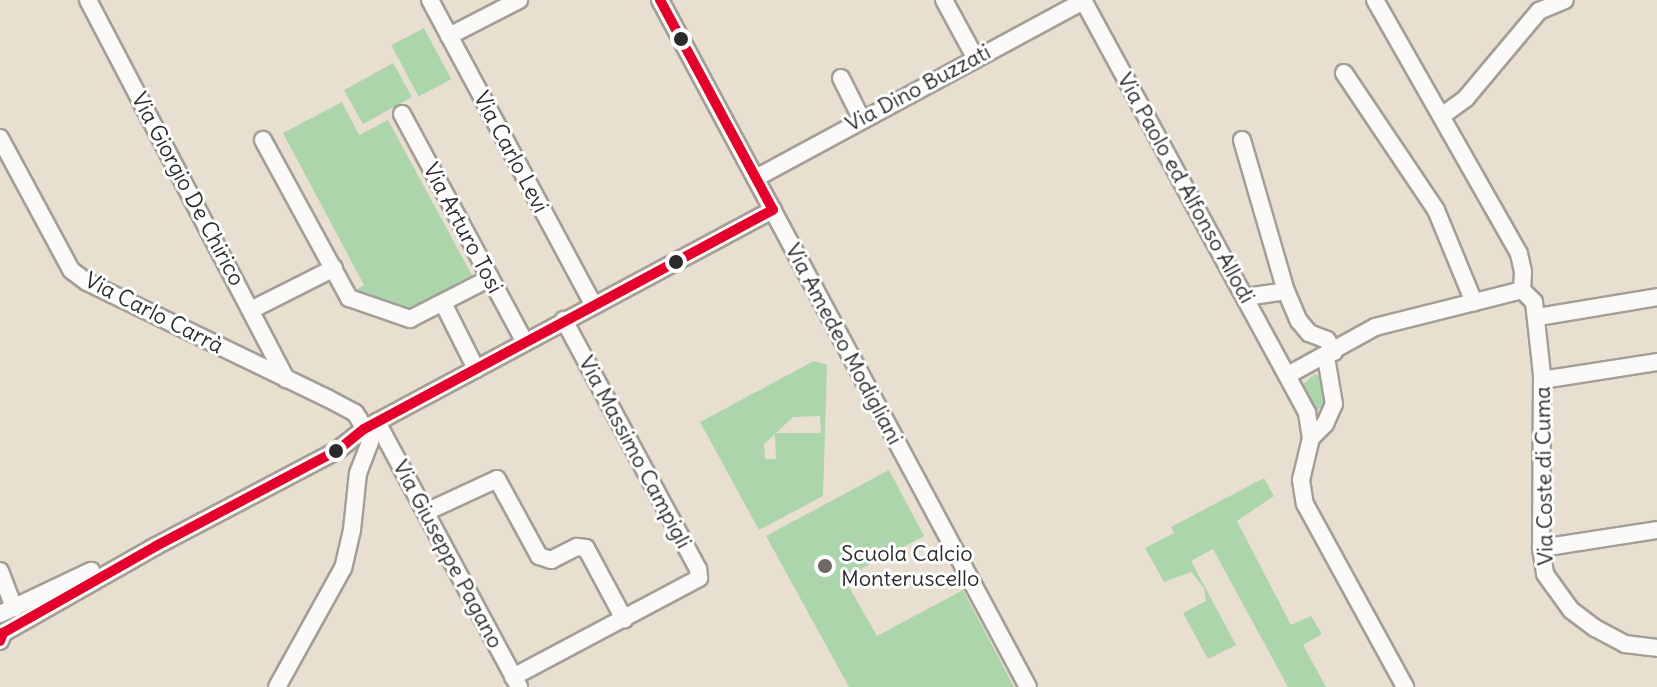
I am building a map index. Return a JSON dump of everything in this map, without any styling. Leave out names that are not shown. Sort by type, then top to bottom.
[{"type":"street","name":"Via Giorgio De Chirico","points":[[88,0],[286,379]]},
{"type":"street","name":"Via Carlo Levi","points":[[430,0],[593,304]]},
{"type":"street","points":[[449,36],[519,0]]},
{"type":"street","name":"Via Amedeo Modigliani","points":[[660,0],[1028,687]]},
{"type":"street","points":[[944,0],[975,57]]},
{"type":"street","name":"Via Coste di Cuma","points":[[1375,0],[1443,115],[1519,254],[1522,290],[1534,302],[1538,317],[1542,380],[1541,548],[1545,574],[1571,610],[1618,641],[1657,648]]},
{"type":"street","points":[[1443,115],[1466,98],[1539,11],[1565,0]]},
{"type":"street","name":"Via Dino Buzzati","points":[[756,178],[861,118],[1083,1]]},
{"type":"street","name":"Via Paolo ed Alfonso Allodi","points":[[1083,1],[1307,413],[1311,438],[1301,480],[1305,504],[1405,687]]},
{"type":"street","points":[[1344,73],[1436,210],[1474,302]]},
{"type":"street","points":[[841,78],[861,118]]},
{"type":"street","name":"Via Arturo Tosi","points":[[402,114],[525,342]]},
{"type":"street","name":"Via Carlo Carrà","points":[[0,138],[71,270],[105,291],[355,413],[370,426]]},
{"type":"street","points":[[263,140],[349,298],[402,318],[417,316],[490,278]]},
{"type":"street","points":[[1242,140],[1286,291],[1299,321],[1309,333],[1327,340],[1333,398],[1330,414],[1319,418],[1307,413]]},
{"type":"street","points":[[1,636],[156,546],[343,445],[370,426],[773,210]]},
{"type":"street","points":[[251,310],[334,268]]},
{"type":"street","points":[[1285,370],[1330,354],[1375,327],[1522,290]]},
{"type":"street","points":[[1246,297],[1286,291]]},
{"type":"street","points":[[1538,317],[1657,297]]},
{"type":"street","points":[[443,303],[476,369]]},
{"type":"street","name":"Via Massimo Campigli","points":[[564,320],[698,569],[699,578],[693,583],[624,619]]},
{"type":"street","points":[[1542,380],[1657,362]]},
{"type":"street","name":"Via Paolo ed Alfonso Allodi","points":[[1311,438],[1330,414]]},
{"type":"street","points":[[277,687],[343,568],[352,530],[358,473],[370,442],[370,426]]},
{"type":"street","name":"Via Giuseppe Pagano","points":[[370,426],[426,512],[516,682]]},
{"type":"street","points":[[0,571],[7,611],[330,443],[343,445]]},
{"type":"street","points":[[343,445],[358,473]]},
{"type":"street","points":[[426,512],[497,479],[537,553],[551,560],[577,547],[586,548],[624,619],[516,682]]},
{"type":"street","points":[[1541,548],[1657,530]]},
{"type":"green space","points":[[424,28],[451,79],[419,97],[391,45]]},
{"type":"green space","points":[[393,63],[412,97],[363,124],[344,90]]},
{"type":"green space","points":[[342,102],[359,135],[388,120],[473,277],[411,310],[356,290],[364,285],[283,133]]},
{"type":"green space","points":[[814,361],[827,365],[823,496],[759,530],[700,422]],"holes":[[[820,416],[821,433],[776,433],[793,417]],[[775,434],[776,459],[765,459],[764,444]]]},
{"type":"green space","points":[[1315,374],[1320,376],[1325,404],[1317,411],[1302,385]]},
{"type":"green space","points":[[889,470],[924,536],[844,578],[877,636],[963,590],[1014,687],[849,687],[766,536]]},
{"type":"green space","points":[[1264,478],[1274,496],[1237,521],[1291,625],[1311,616],[1322,634],[1303,645],[1326,687],[1288,687],[1213,549],[1191,561],[1236,645],[1208,659],[1183,613],[1206,601],[1204,588],[1191,572],[1164,582],[1145,548],[1174,533],[1171,527]]},
{"type":"transit line","points":[[660,0],[773,210]]},
{"type":"transit line","points":[[0,641],[3,633],[156,546],[338,450],[364,429],[773,210]]},
{"type":"place","name":"Scuola Calcio Monteruscello","points":[[825,566]]}]
